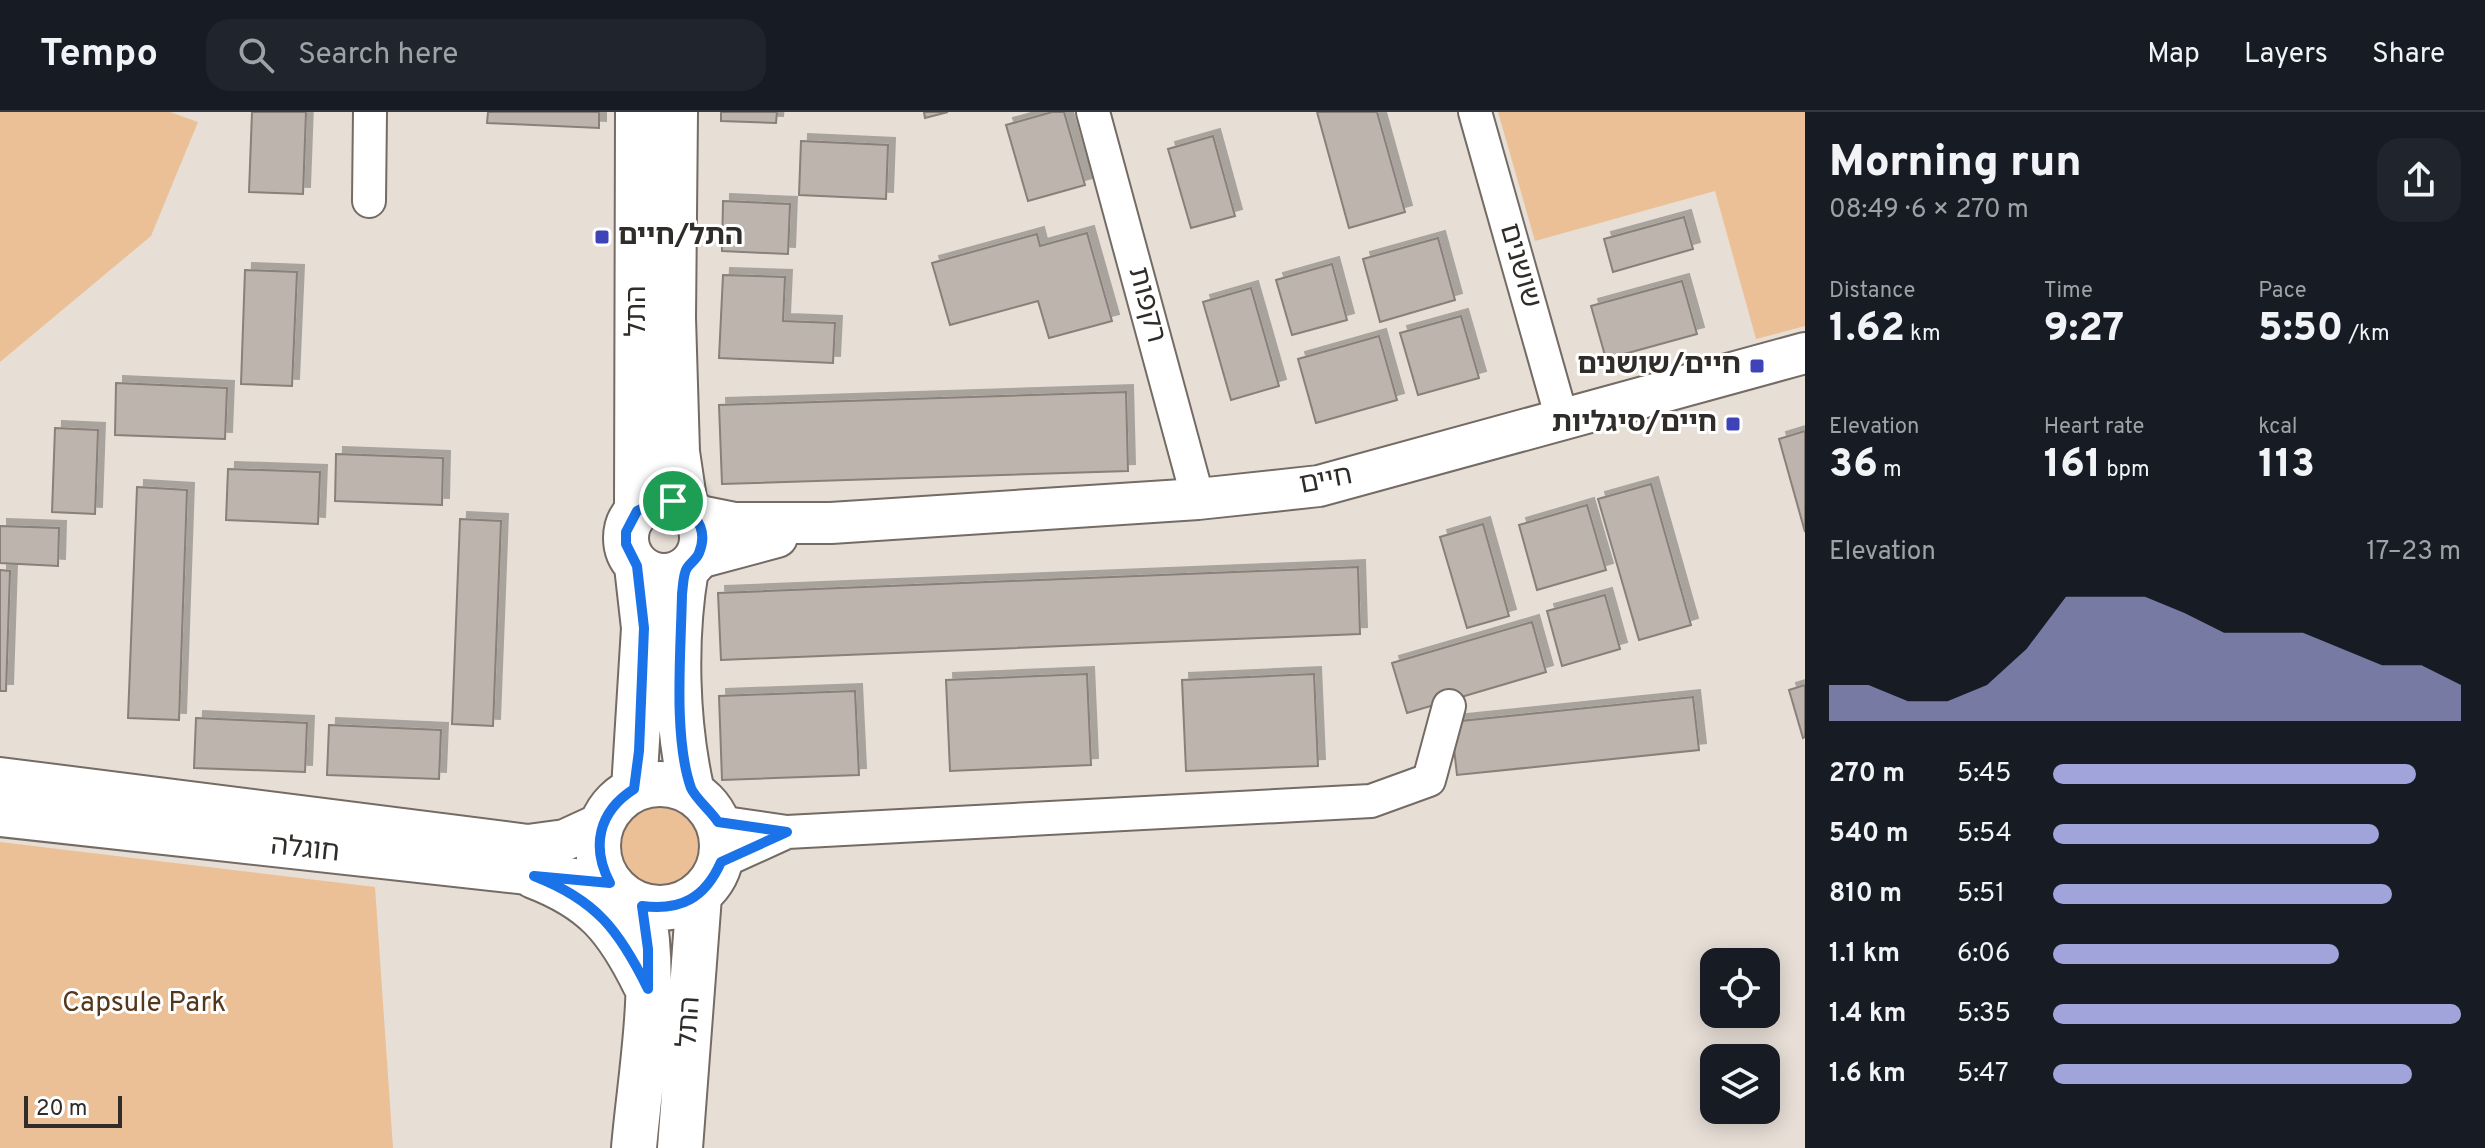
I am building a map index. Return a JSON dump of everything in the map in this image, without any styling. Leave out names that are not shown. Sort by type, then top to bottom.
[{"type":"main road","name":"התל","points":[[637,511],[638,112]]},
{"type":"main road","name":"התל","points":[[675,112],[673,318],[677,452],[690,511]]},
{"type":"main road","points":[[634,789],[639,751],[644,628],[637,566],[626,544],[626,532],[637,511],[660,500],[690,511],[702,540],[691,564],[659,577],[637,566]]},
{"type":"main road","name":"התל","points":[[680,1148],[708,843],[682,735],[682,594],[691,564]]},
{"type":"main road","points":[[664,783],[708,843],[682,905],[662,909],[626,895],[601,865],[598,844],[602,823],[620,798],[634,789],[664,783]]},
{"type":"main road","points":[[534,876],[578,895],[606,920],[631,955],[648,989]]},
{"type":"main road","name":"התל","points":[[626,895],[648,949],[648,989],[634,1148]]},
{"type":"street","points":[[369,201],[370,112]]},
{"type":"street","name":"רקפות","points":[[1093,112],[1198,499]]},
{"type":"street","name":"שושנים","points":[[1475,112],[1562,419]]},
{"type":"street","name":"חיים","points":[[690,511],[735,523],[831,523],[1198,499],[1319,486],[1805,353]]},
{"type":"street","name":"חיים","points":[[691,564],[831,523]]},
{"type":"street","points":[[708,843],[787,832],[1371,801],[1429,780],[1449,706]]},
{"type":"street","name":"חוגלה","points":[[0,778],[528,845],[565,840],[602,823]]},
{"type":"street","name":"חוגלה","points":[[0,816],[534,876],[626,895]]},
{"type":"green space","points":[[0,112],[170,112],[198,122],[151,236],[0,362]]},
{"type":"green space","points":[[1498,112],[1805,112],[1805,326],[1756,339],[1715,191],[1535,241]]},
{"type":"green space","points":[[660,802],[677,806],[691,815],[700,829],[704,846],[700,863],[691,877],[677,886],[660,890],[643,886],[629,877],[620,863],[616,846],[620,829],[629,815],[643,806]]},
{"type":"green space","name":"Capsule Park","points":[[0,842],[375,887],[393,1148],[0,1148]]},
{"type":"building","points":[[252,112],[306,112],[303,194],[249,192]]},
{"type":"building","points":[[488,112],[599,112],[599,128],[487,123]]},
{"type":"building","points":[[721,112],[777,112],[776,123],[721,121]]},
{"type":"building","points":[[924,112],[948,112],[925,118]]},
{"type":"building","points":[[1052,112],[1064,112],[1085,185],[1028,201],[1006,125]]},
{"type":"building","points":[[1317,112],[1377,112],[1405,212],[1349,228]]},
{"type":"building","points":[[1213,136],[1235,216],[1191,228],[1168,149]]},
{"type":"building","points":[[801,141],[888,145],[886,199],[799,195]]},
{"type":"building","points":[[723,201],[790,204],[788,254],[722,251]]},
{"type":"building","points":[[1684,217],[1693,249],[1613,272],[1604,239]]},
{"type":"building","points":[[1087,233],[1112,321],[1049,338],[1038,301],[950,325],[932,263],[1037,234],[1040,246]]},
{"type":"building","points":[[1438,238],[1455,300],[1380,322],[1363,259]]},
{"type":"building","points":[[1332,264],[1347,320],[1292,335],[1276,280]]},
{"type":"building","points":[[245,270],[297,272],[292,386],[241,384]]},
{"type":"building","points":[[723,275],[785,277],[783,321],[835,323],[833,363],[719,358]]},
{"type":"building","points":[[1682,281],[1697,334],[1606,359],[1591,306]]},
{"type":"building","points":[[1251,288],[1279,386],[1231,400],[1203,302]]},
{"type":"building","points":[[1461,316],[1479,378],[1418,395],[1400,333]]},
{"type":"building","points":[[1379,336],[1397,400],[1316,423],[1298,359]]},
{"type":"building","points":[[116,383],[227,388],[225,439],[115,435]]},
{"type":"building","points":[[1126,392],[1128,471],[722,484],[719,405]]},
{"type":"building","points":[[55,428],[98,430],[95,514],[52,512]]},
{"type":"building","points":[[1805,431],[1805,532],[1779,439]]},
{"type":"building","points":[[336,454],[443,458],[442,505],[335,501]]},
{"type":"building","points":[[228,469],[320,472],[318,524],[226,520]]},
{"type":"building","points":[[1651,484],[1691,625],[1639,640],[1598,499]]},
{"type":"building","points":[[137,487],[187,490],[179,720],[128,718]]},
{"type":"building","points":[[1587,505],[1606,570],[1537,590],[1519,525]]},
{"type":"building","points":[[460,519],[501,521],[493,726],[452,724]]},
{"type":"building","points":[[1483,524],[1509,616],[1467,628],[1440,537]]},
{"type":"building","points":[[0,526],[59,528],[58,566],[0,563]]},
{"type":"building","points":[[1358,567],[1360,634],[721,660],[718,593]]},
{"type":"building","points":[[0,570],[10,571],[6,691],[0,691]]},
{"type":"building","points":[[1605,595],[1620,649],[1562,666],[1547,611]]},
{"type":"building","points":[[1532,622],[1546,672],[1407,713],[1392,663]]},
{"type":"building","points":[[1087,674],[1091,765],[950,771],[946,680]]},
{"type":"building","points":[[1314,674],[1318,766],[1186,771],[1182,680]]},
{"type":"building","points":[[1805,685],[1805,737],[1803,738],[1789,690]]},
{"type":"building","points":[[855,691],[859,775],[722,780],[719,696]]},
{"type":"building","points":[[1693,697],[1699,750],[1457,775],[1451,722]]},
{"type":"building","points":[[196,718],[307,723],[305,772],[194,768]]},
{"type":"building","points":[[329,725],[441,730],[439,779],[327,775]]},
{"type":"place","name":"התל/חיים","points":[[602,237]]},
{"type":"place","name":"חיים/שושנים","points":[[1757,366]]},
{"type":"place","name":"חיים/סיגליות","points":[[1733,424]]},
{"type":"route","points":[[673,501],[695,515],[702,540],[693,564],[686,569],[682,594],[683,749],[692,792],[708,805],[718,822],[787,832],[721,862],[713,880],[699,896],[682,905],[662,909],[642,906],[648,949],[648,989],[631,955],[593,907],[578,895],[534,876],[610,883],[601,865],[598,844],[602,823],[620,798],[634,789],[639,751],[644,628],[642,593],[637,566],[626,544],[626,532],[637,511],[648,503],[673,501]]}]
